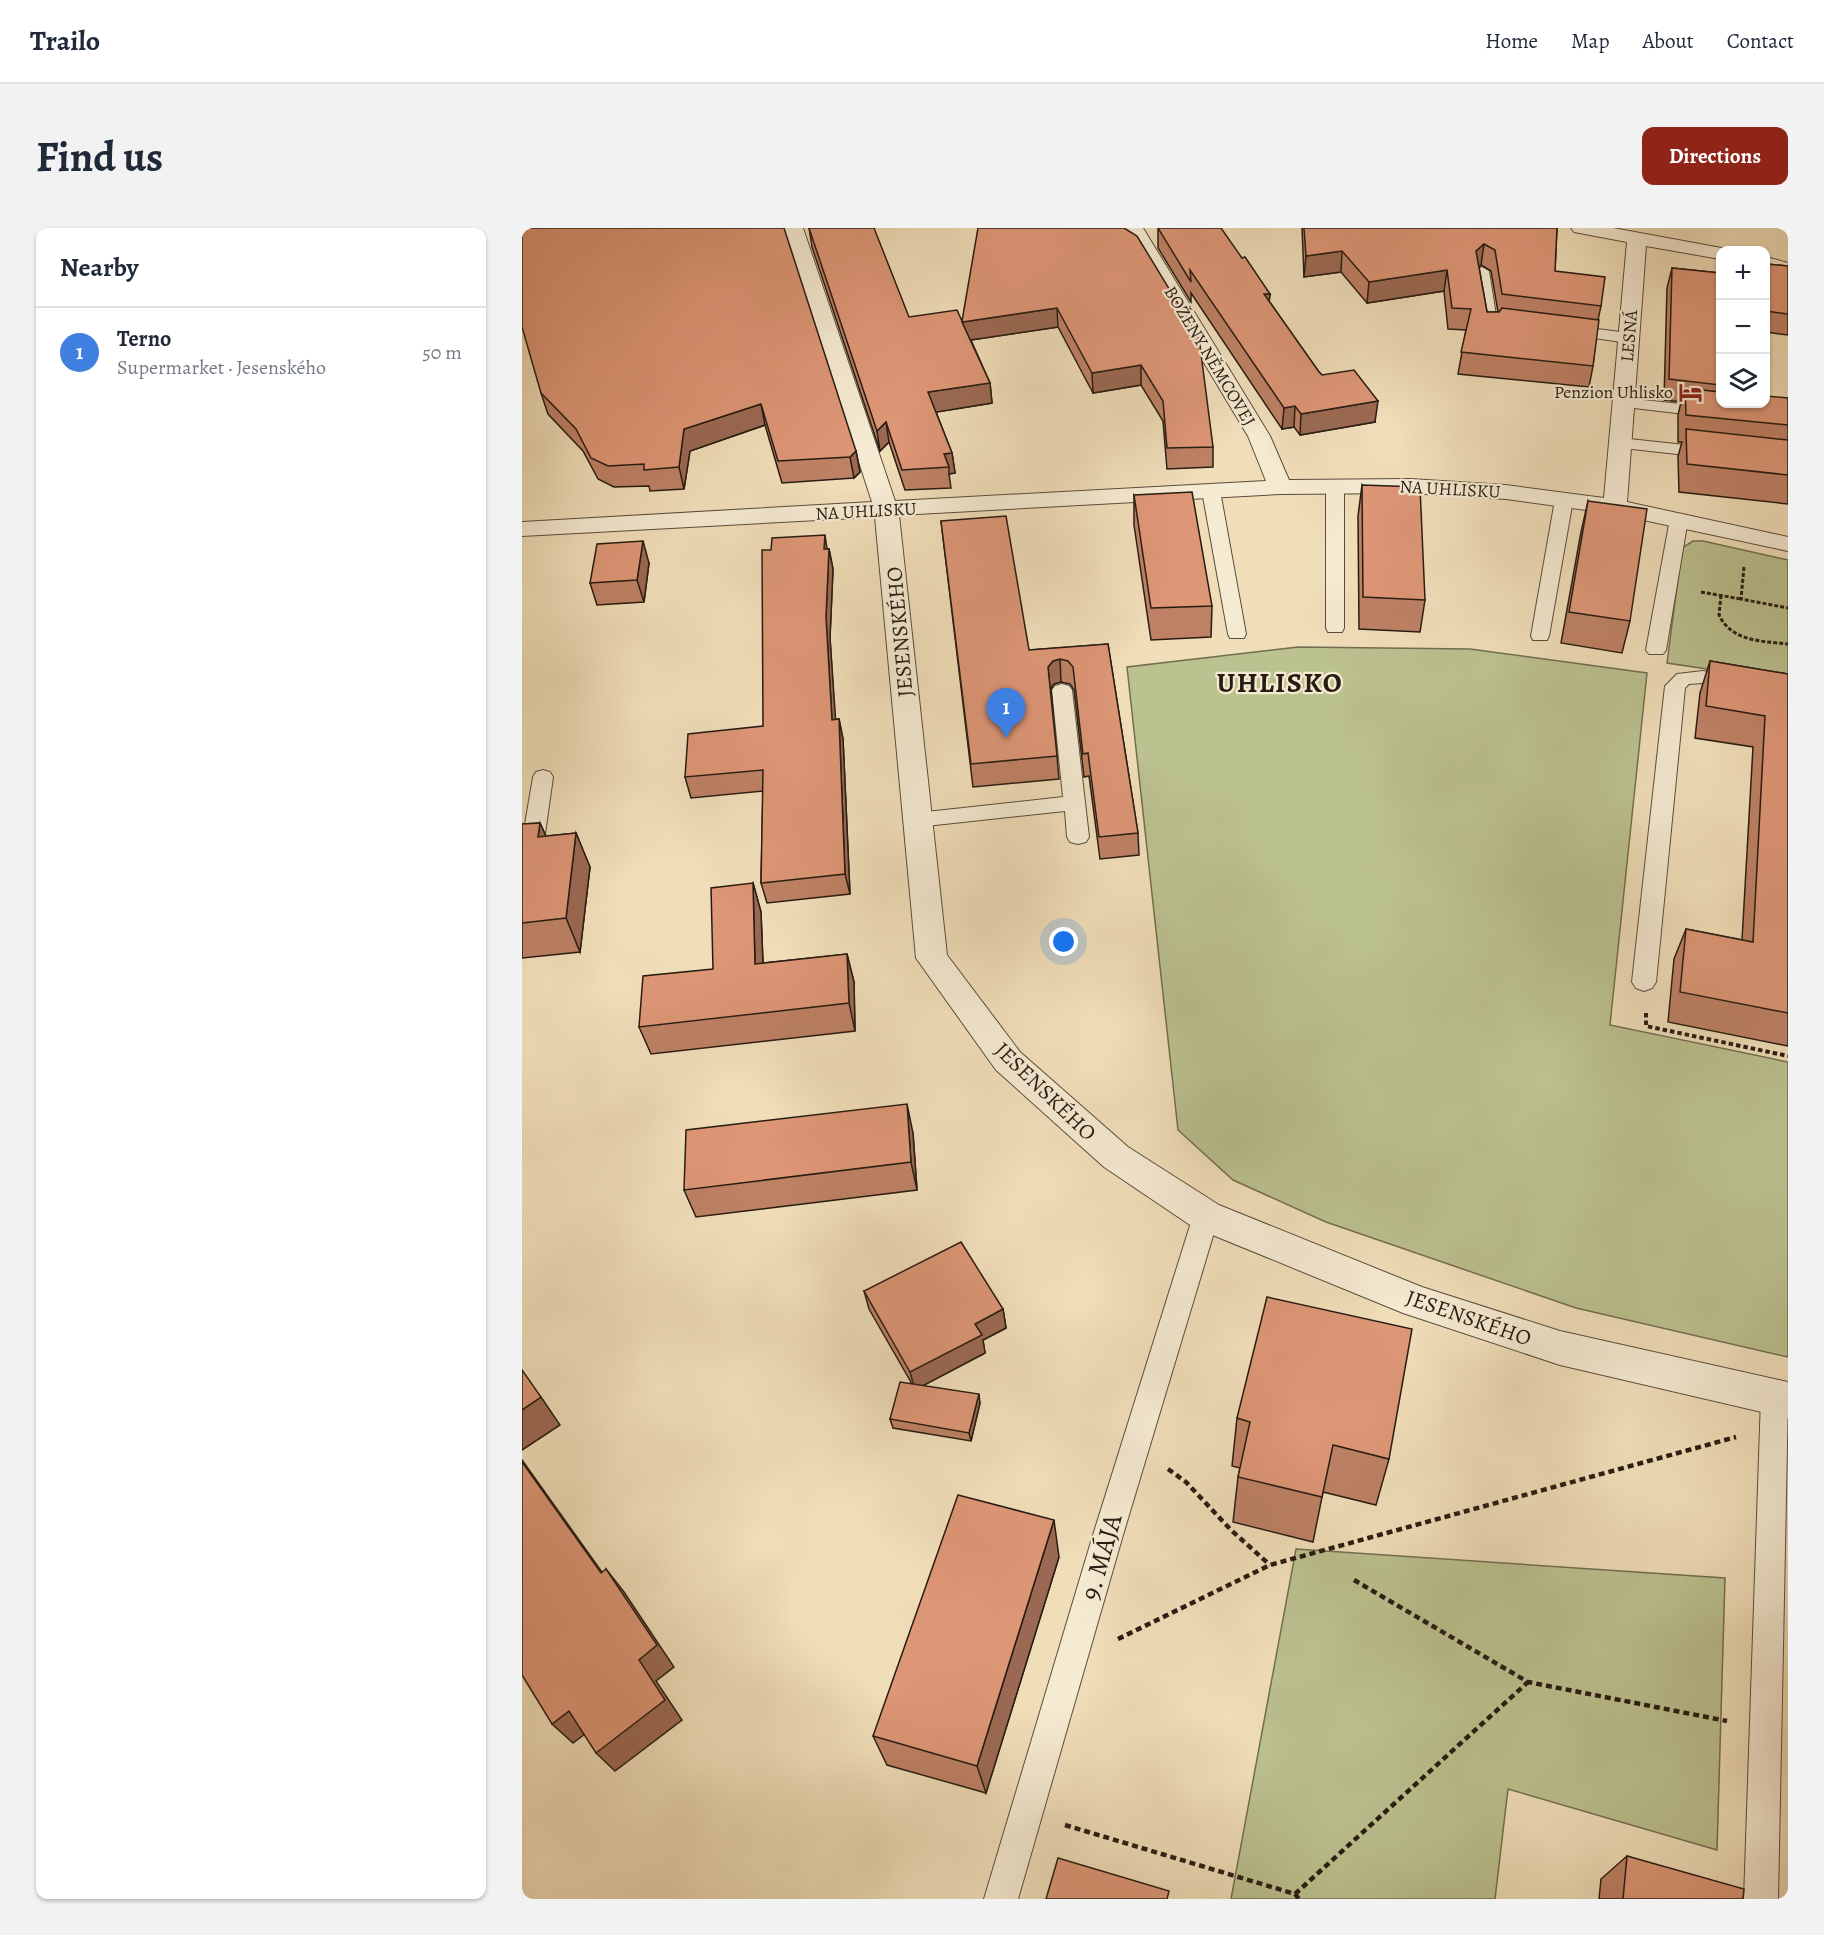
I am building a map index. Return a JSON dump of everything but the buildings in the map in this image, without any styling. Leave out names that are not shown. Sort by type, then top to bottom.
[{"type":"street","name":"JESENSKÉHO","points":[[793,228],[886,510],[890,531],[932,958],[1008,1061],[1116,1157],[1206,1216],[1416,1300],[1560,1348],[1779,1408]]},
{"type":"street","name":"BOŽENY NĚMCOVEJ","points":[[1133,228],[1242,407],[1281,487]]},
{"type":"street","points":[[1594,229],[1716,252]]},
{"type":"street","name":"LESNÁ","points":[[1615,507],[1637,237]]},
{"type":"street","points":[[1770,264],[1788,269]]},
{"type":"street","name":"NA UHLISKU","points":[[523,521],[886,510],[1281,487],[1455,488],[1615,507],[1788,544]]},
{"type":"lane","points":[[1482,271],[1493,324]]},
{"type":"lane","points":[[1547,328],[1629,338]]},
{"type":"lane","points":[[1623,403],[1728,414]]},
{"type":"lane","points":[[1620,443],[1731,455]]},
{"type":"lane","points":[[1335,486],[1335,628]]},
{"type":"lane","points":[[1211,491],[1237,634]]},
{"type":"lane","points":[[1540,636],[1564,500]]},
{"type":"lane","points":[[1656,650],[1679,519]]},
{"type":"lane","points":[[1644,982],[1675,686],[1684,678],[1703,677],[1788,690]]},
{"type":"lane","points":[[1062,690],[1078,837]]},
{"type":"lane","points":[[522,850],[532,848],[543,777]]},
{"type":"lane","points":[[917,820],[1075,803]]},
{"type":"lane","name":"9. MÁJA","points":[[1001,1899],[1135,1444],[1206,1216]]},
{"type":"lane","points":[[1761,1899],[1765,1728],[1779,1408]]},
{"type":"path","points":[[1741,599],[1744,557]]},
{"type":"path","points":[[1667,587],[1788,608]]},
{"type":"path","points":[[1721,595],[1719,614],[1725,625],[1745,638],[1788,644]]},
{"type":"path","points":[[1644,982],[1646,1026],[1788,1056]]},
{"type":"path","points":[[1071,1659],[1127,1636],[1270,1565],[1779,1408]]},
{"type":"path","points":[[1135,1444],[1186,1482],[1231,1530],[1270,1565]]},
{"type":"path","points":[[1354,1580],[1528,1682],[1765,1728]]},
{"type":"path","points":[[1027,1813],[1297,1897],[1528,1682]]},
{"type":"green space","points":[[1693,541],[1703,541],[1788,560],[1788,681],[1667,663],[1682,548]]},
{"type":"green space","points":[[1298,647],[1470,649],[1647,673],[1610,1025],[1788,1062],[1788,1357],[1576,1308],[1326,1222],[1233,1180],[1178,1130],[1127,667]]},
{"type":"green space","points":[[1296,1549],[1725,1578],[1717,1850],[1508,1789],[1495,1899],[1231,1899]]},
{"type":"place","name":"Penzion Uhlisko","points":[[1691,392]]},
{"type":"place","name":"Terno","points":[[1006,738]]},
{"type":"district","name":"UHLISKO","points":[[1280,682]]}]
